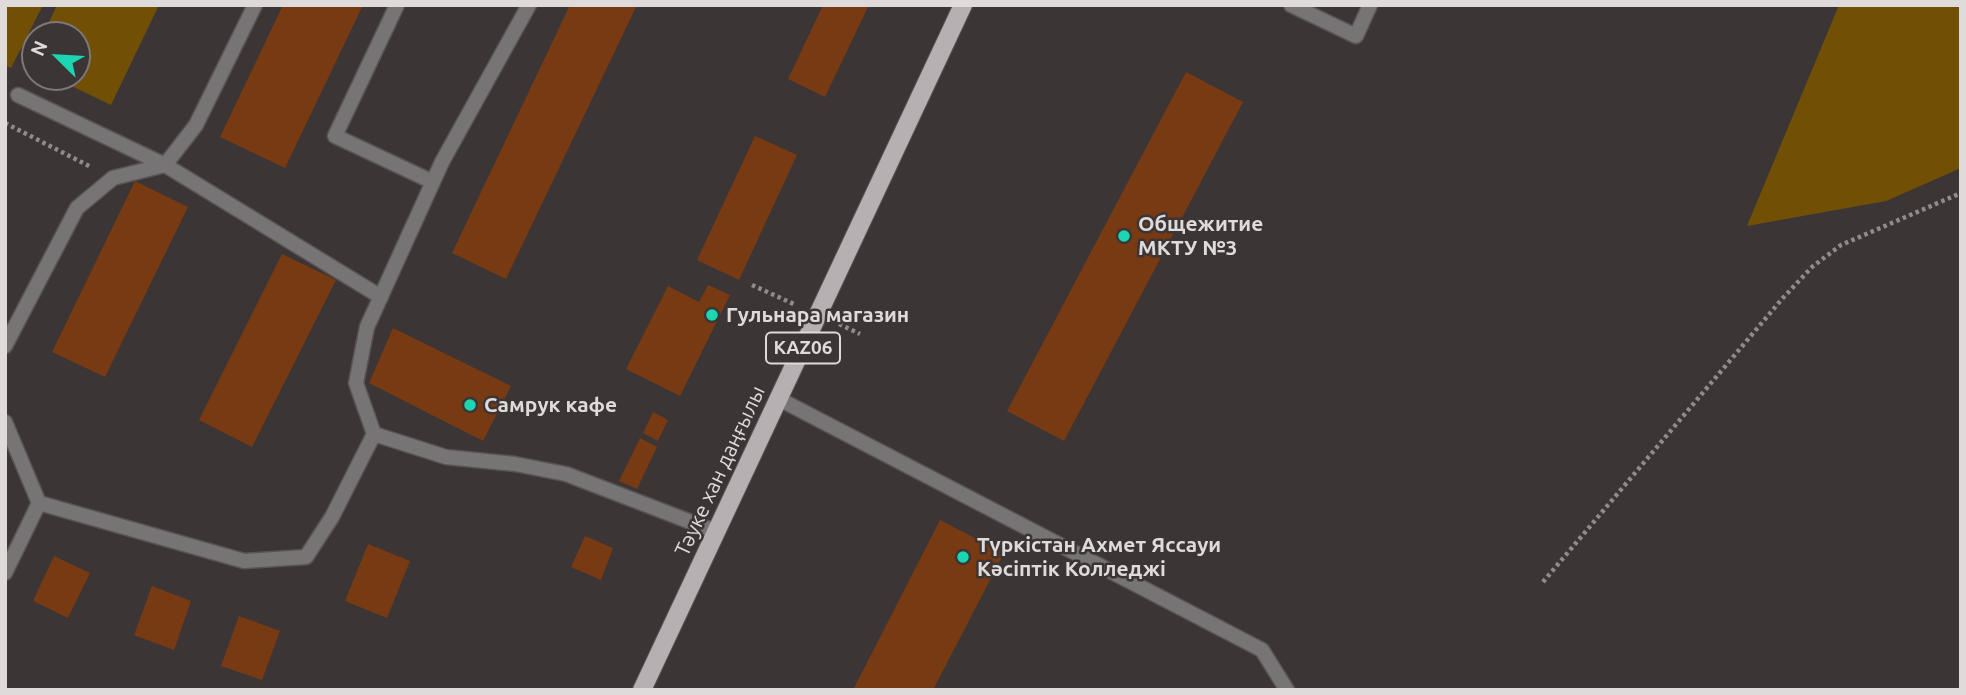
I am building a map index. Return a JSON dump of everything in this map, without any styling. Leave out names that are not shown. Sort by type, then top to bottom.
[{"type":"main road","name":"Тәуке хан даңғылы","points":[[642,690],[964,5]]},
{"type":"street","points":[[5,346],[78,208],[113,178],[165,165],[196,125],[255,5]]},
{"type":"street","points":[[397,5],[335,136],[433,182]]},
{"type":"street","points":[[39,503],[244,561],[306,557],[332,517],[374,434],[356,383],[367,327],[442,162],[529,5]]},
{"type":"street","points":[[1291,5],[1356,36],[1370,5]]},
{"type":"street","points":[[18,95],[165,165],[381,297]]},
{"type":"street","points":[[779,399],[1262,650],[1287,690]]},
{"type":"street","points":[[5,422],[39,503],[5,573]]},
{"type":"street","points":[[374,434],[446,457],[515,464],[566,474],[717,532]]},
{"type":"path","points":[[5,123],[113,178]]},
{"type":"path","points":[[1542,582],[1812,267],[1841,245],[1961,193]]},
{"type":"shaded area","points":[[5,5],[43,5],[35,21],[21,21],[21,48],[11,68],[5,65]]},
{"type":"shaded area","points":[[57,5],[159,5],[111,105],[82,91],[91,91],[91,21],[50,21]]},
{"type":"shaded area","points":[[1839,5],[1961,5],[1961,168],[1886,201],[1747,226]]},
{"type":"building","points":[[283,5],[363,5],[285,168],[220,137]]},
{"type":"building","points":[[570,5],[637,5],[506,279],[452,253]]},
{"type":"building","points":[[823,5],[869,5],[825,97],[788,79]]},
{"type":"building","points":[[1186,72],[1243,102],[1064,441],[1007,411]]},
{"type":"building","points":[[755,136],[797,155],[739,280],[697,260]]},
{"type":"building","points":[[135,181],[188,207],[105,377],[52,352]]},
{"type":"building","points":[[282,254],[336,280],[252,447],[199,420]]},
{"type":"building","points":[[708,285],[730,295],[680,396],[626,369],[668,286],[699,302]]},
{"type":"building","points":[[393,328],[511,386],[483,441],[369,383]]},
{"type":"building","points":[[653,412],[668,420],[658,441],[643,433]]},
{"type":"building","points":[[640,438],[657,447],[637,489],[619,481]]},
{"type":"building","points":[[940,520],[1004,553],[933,690],[853,690]]},
{"type":"building","points":[[585,536],[613,548],[601,580],[571,567]]},
{"type":"building","points":[[368,544],[410,561],[387,618],[345,601]]},
{"type":"building","points":[[54,556],[90,573],[68,618],[33,601]]},
{"type":"building","points":[[152,586],[191,601],[174,650],[134,635]]},
{"type":"building","points":[[239,616],[280,631],[262,680],[221,666]]},
{"type":"place","name":"Общежитие МКТУ №3","points":[[1124,236]]},
{"type":"place","name":"Гульнара магазин","points":[[712,315]]},
{"type":"place","name":"Самрук кафе","points":[[470,405]]},
{"type":"place","name":"Түркістан Ахмет Яссауи Кәсіптік Колледжі","points":[[963,557]]}]
